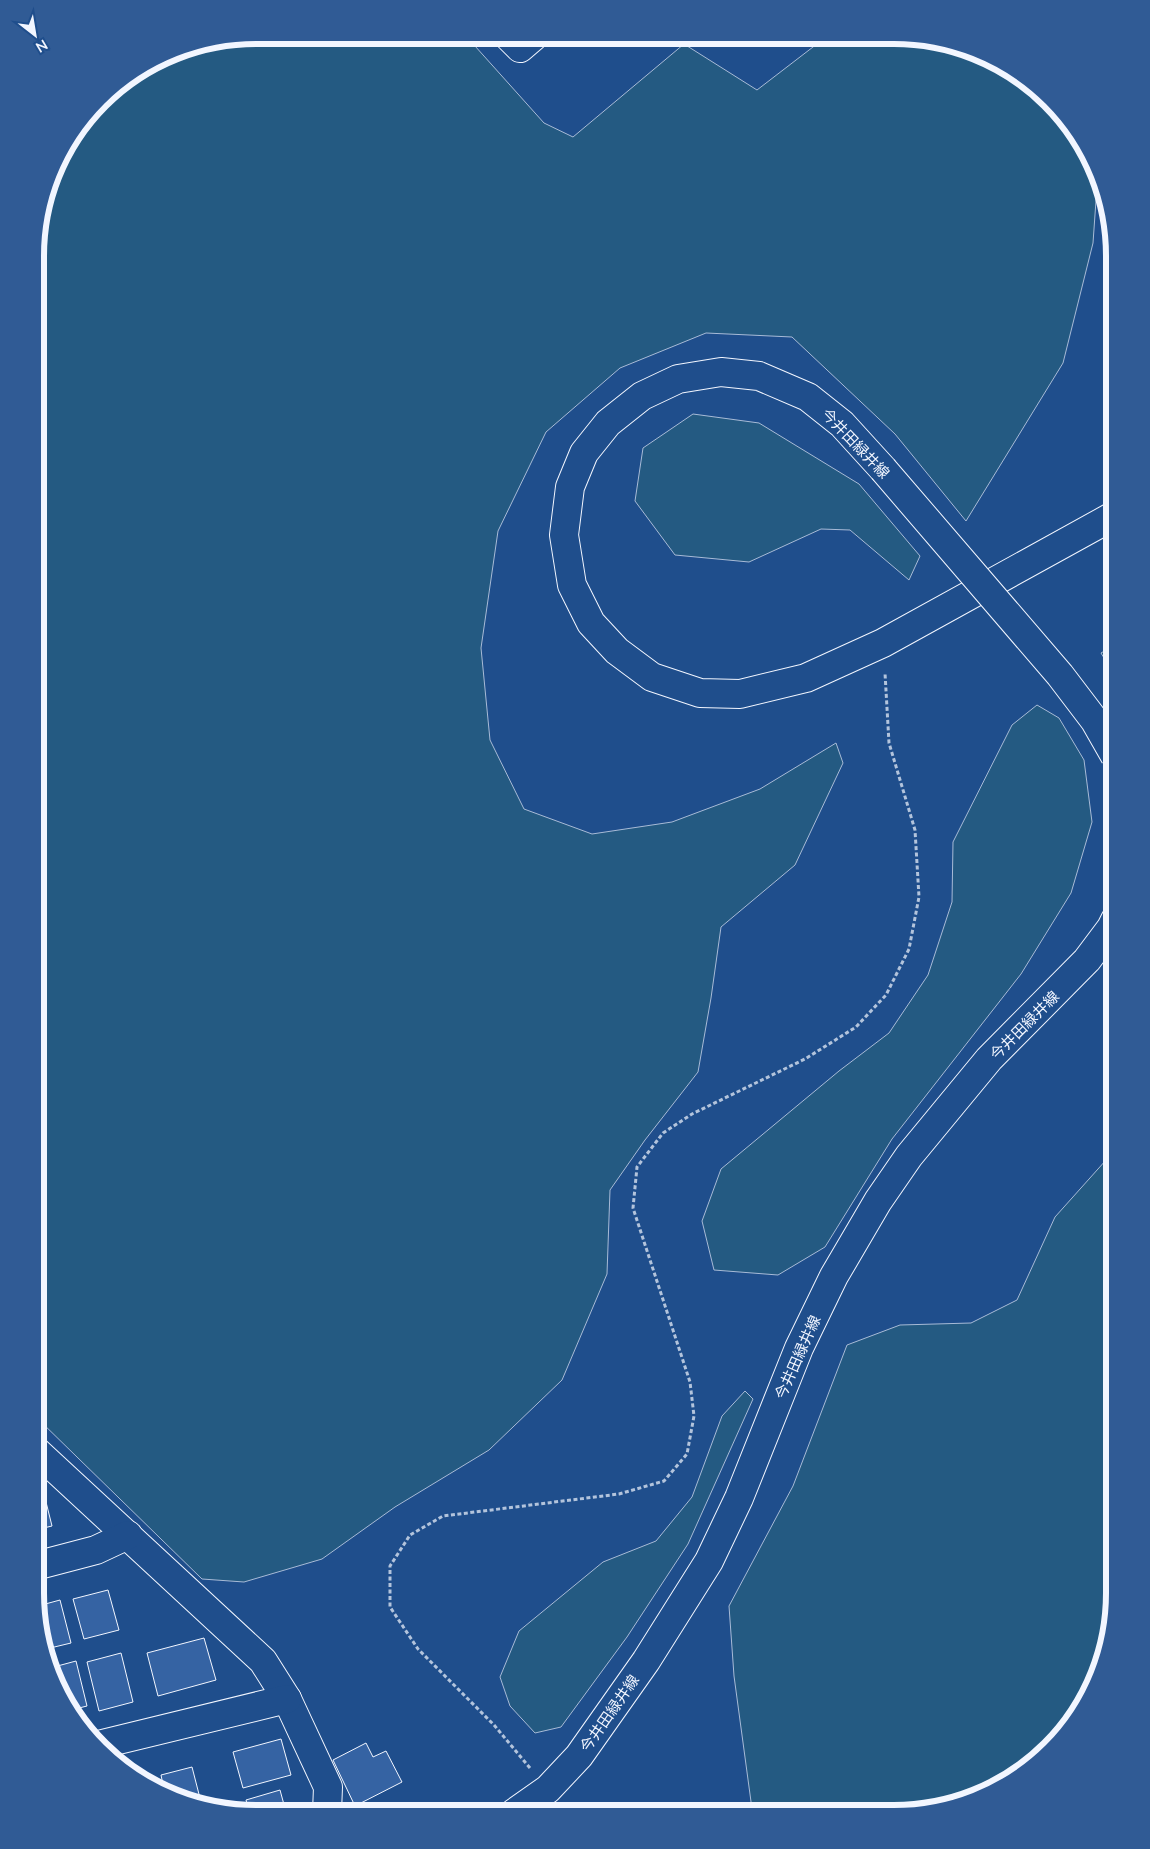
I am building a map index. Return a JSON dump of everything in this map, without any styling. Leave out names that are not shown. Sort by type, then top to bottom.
[{"type":"main road","name":"今井田緑井線","points":[[1106,520],[883,643],[806,678],[740,694],[700,693],[652,677],[617,651],[591,623],[572,585],[564,535],[570,487],[584,453],[608,423],[642,396],[678,379],[721,372],[759,376],[808,397],[842,424],[883,470],[1060,675],[1096,721],[1106,739]]},
{"type":"main road","name":"今井田緑井線","points":[[525,1805],[548,1789],[580,1756],[646,1661],[710,1561],[739,1498],[799,1348],[834,1276],[878,1201],[910,1156],[989,1059],[1087,960],[1106,935]]},
{"type":"main road","points":[[44,1458],[263,1661],[287,1699],[328,1787],[327,1805]]},
{"type":"main road","points":[[44,1564],[96,1550],[128,1535]]},
{"type":"main road","points":[[106,1743],[287,1699]]},
{"type":"path","points":[[548,1789],[494,1725],[418,1649],[390,1607],[390,1566],[410,1535],[443,1516],[618,1494],[664,1481],[687,1454],[694,1416],[690,1382],[633,1208],[638,1167],[663,1133],[692,1114],[806,1059],[856,1027],[886,995],[909,949],[919,897],[915,830],[889,743],[883,643]]},
{"type":"shaded area","points":[[242,44],[473,44],[544,123],[573,137],[684,44],[757,90],[817,44],[908,44],[935,48],[962,55],[1000,72],[1034,96],[1054,116],[1078,150],[1097,193],[1093,243],[1063,363],[966,521],[895,434],[792,337],[706,333],[620,368],[546,432],[498,531],[481,648],[490,740],[524,809],[592,834],[672,822],[760,789],[836,743],[843,763],[795,865],[721,927],[698,1072],[645,1140],[610,1190],[607,1274],[562,1380],[489,1450],[395,1507],[322,1559],[244,1582],[202,1579],[44,1425],[44,242],[51,201],[60,175],[72,150],[96,116],[116,96],[150,72],[175,60],[201,51]]},
{"type":"shaded area","points":[[693,414],[759,423],[859,484],[920,556],[909,580],[850,530],[821,529],[749,562],[675,555],[635,501],[643,448]]},
{"type":"shaded area","points":[[1106,650],[1106,661],[1101,653]]},
{"type":"shaded area","points":[[1037,705],[1059,718],[1084,760],[1092,822],[1071,893],[1021,974],[892,1139],[825,1247],[778,1275],[714,1270],[702,1221],[721,1169],[839,1071],[889,1033],[928,975],[952,902],[953,842],[1012,725]]},
{"type":"shaded area","points":[[1106,1160],[1106,1607],[1099,1648],[1090,1674],[1078,1699],[1054,1733],[1034,1753],[1000,1777],[962,1794],[908,1805],[751,1805],[734,1676],[729,1606],[793,1486],[847,1345],[900,1325],[971,1323],[1017,1300],[1055,1217]]},
{"type":"shaded area","points":[[745,1391],[753,1399],[688,1544],[627,1637],[561,1727],[535,1733],[510,1706],[500,1677],[519,1631],[603,1562],[656,1541],[692,1497],[722,1416]]},
{"type":"building","points":[[44,1494],[52,1526],[44,1528]]},
{"type":"building","points":[[108,1590],[119,1630],[84,1639],[73,1599]]},
{"type":"building","points":[[60,1600],[71,1643],[51,1648],[44,1604]]},
{"type":"building","points":[[204,1638],[216,1680],[158,1696],[147,1653]]},
{"type":"building","points":[[121,1653],[133,1702],[99,1711],[87,1662]]},
{"type":"building","points":[[76,1661],[87,1706],[78,1708],[57,1666]]},
{"type":"building","points":[[281,1739],[291,1775],[243,1788],[233,1752]]},
{"type":"building","points":[[366,1743],[373,1757],[386,1751],[402,1782],[355,1805],[333,1760]]},
{"type":"building","points":[[192,1767],[200,1798],[163,1783],[161,1775]]},
{"type":"building","points":[[280,1790],[284,1805],[247,1805],[246,1800]]}]
